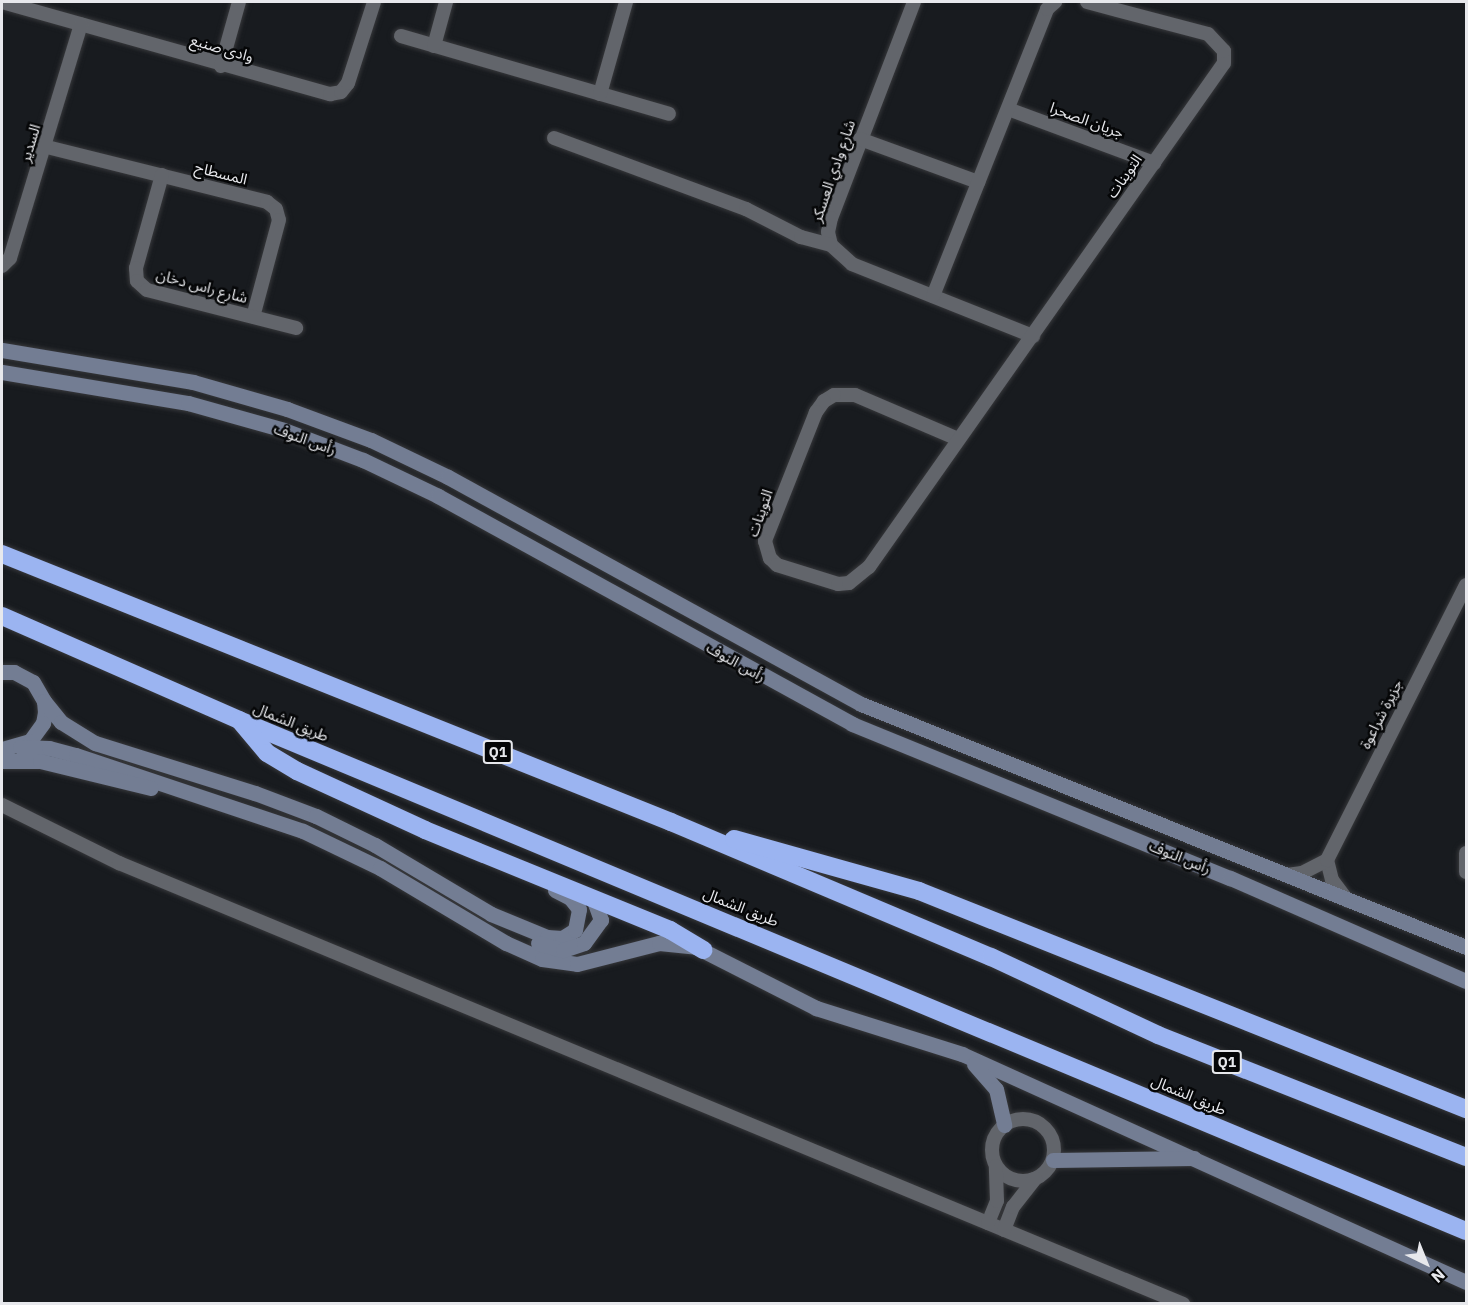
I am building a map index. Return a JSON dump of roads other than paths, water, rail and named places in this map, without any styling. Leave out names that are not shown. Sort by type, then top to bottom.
[{"type":"highway","name":"Q1","points":[[2,554],[671,822],[991,957],[1158,1035],[1467,1157]]},
{"type":"highway","name":"طريق الشمال","points":[[2,616],[238,720],[1467,1231]]},
{"type":"highway","points":[[238,720],[258,744],[286,766],[380,811],[679,934],[703,950]]},
{"type":"highway","points":[[671,822],[919,891],[1467,1109]]},
{"type":"street","name":"وادى صنيع","points":[[2,2],[221,66],[330,94],[341,92],[348,83],[374,2]]},
{"type":"street","points":[[221,66],[238,2]]},
{"type":"street","points":[[434,46],[446,2]]},
{"type":"street","points":[[600,94],[626,4],[611,2]]},
{"type":"street","name":"شارع وادي العسكر","points":[[914,2],[831,218],[828,232],[831,245],[852,264],[1033,336]]},
{"type":"street","points":[[933,296],[1047,9],[1055,2]]},
{"type":"street","name":"التوينات","points":[[958,439],[855,395],[834,395],[824,401],[816,412],[765,541],[770,558],[777,565],[826,582],[849,583],[860,576],[1033,336],[1218,75],[1224,51],[1208,34],[1087,2]]},
{"type":"street","name":"السدير","points":[[2,266],[10,258],[47,147],[81,25]]},
{"type":"street","points":[[401,36],[669,114]]},
{"type":"street","name":"جريان الصحرا","points":[[1008,109],[1154,163]]},
{"type":"street","points":[[554,138],[746,209],[801,237],[831,245]]},
{"type":"street","points":[[860,139],[978,182]]},
{"type":"street","name":"المسطاح","points":[[47,147],[267,202],[276,209],[279,220],[253,317]]},
{"type":"street","name":"شارع راس دخان","points":[[162,175],[136,268],[137,281],[147,290],[296,328]]},
{"type":"street","name":"رأس النوف","points":[[2,350],[193,382],[287,409],[371,440],[448,477],[861,704],[1467,947]]},
{"type":"street","name":"رأس النوف","points":[[2,372],[188,403],[284,430],[363,460],[438,496],[852,724],[1230,878],[1467,981]]},
{"type":"street","name":"جزيرة شراعوة","points":[[1327,860],[1467,585]]},
{"type":"street","points":[[2,671],[24,676],[33,682],[44,701],[61,722],[83,738],[316,816],[375,845],[491,914],[554,939],[569,935],[578,924],[579,909],[570,897],[532,880],[514,866]]},
{"type":"street","points":[[20,747],[30,741],[43,723],[44,701]]},
{"type":"street","points":[[2,749],[20,747],[62,751],[219,801],[355,855],[506,943],[542,959],[586,963],[667,942],[703,950],[816,1008],[962,1054],[1467,1282]]},
{"type":"street","points":[[2,761],[40,761],[219,801]]},
{"type":"street","points":[[2,805],[119,862],[1183,1304]]},
{"type":"street","points":[[1467,853],[1467,872]]},
{"type":"street","points":[[1287,875],[1307,871],[1327,860],[1332,880],[1348,901]]},
{"type":"street","points":[[491,914],[500,923],[537,942],[556,949],[571,949],[585,943],[599,926],[600,908],[593,898]]},
{"type":"street","points":[[962,1054],[996,1089],[1004,1125]]},
{"type":"street","points":[[988,1223],[997,1201],[996,1166],[992,1144],[1004,1125],[1023,1119],[1042,1125],[1053,1140],[1053,1160],[1013,1208],[1004,1230]]},
{"type":"street","points":[[1053,1160],[1196,1158]]},
{"type":"street","points":[[996,1166],[1009,1178],[1035,1179]]}]
